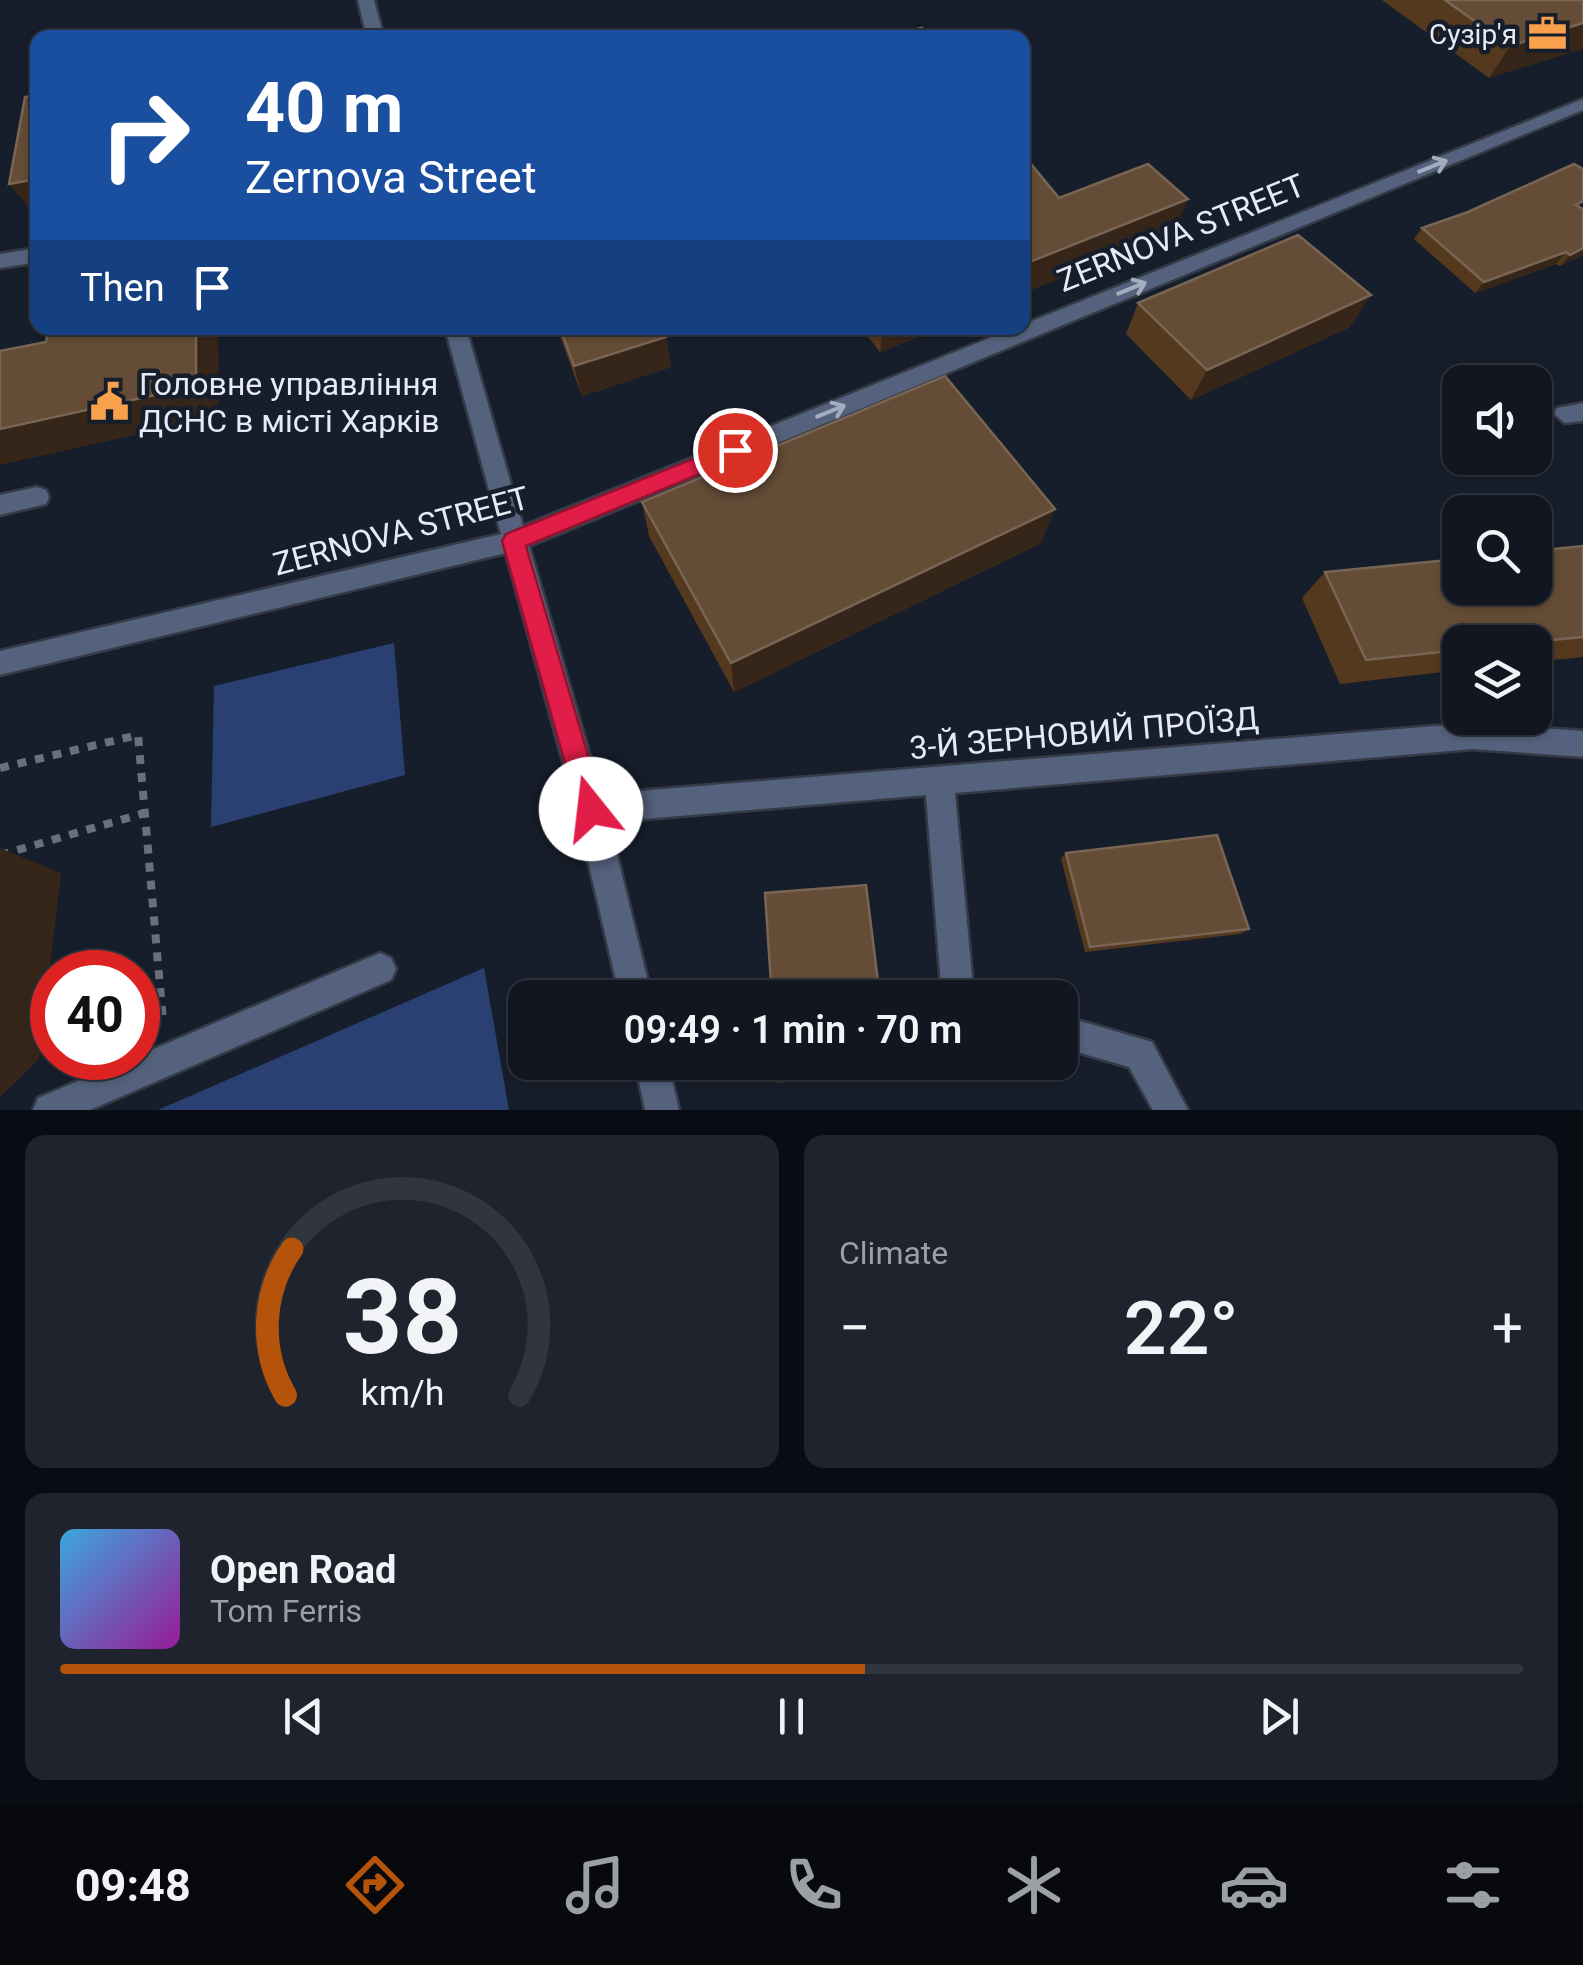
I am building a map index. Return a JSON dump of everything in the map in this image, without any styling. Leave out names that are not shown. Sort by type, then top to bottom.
[{"type":"street","points":[[366,0],[374,30]]},
{"type":"street","name":"ZERNOVA STREET","points":[[1030,330],[1583,104]]},
{"type":"street","points":[[0,262],[30,256]]},
{"type":"street","points":[[458,335],[591,809],[632,980]]},
{"type":"street","name":"ZERNOVA STREET","points":[[0,662],[514,541],[1018,335]]},
{"type":"street","points":[[0,505],[37,496]]},
{"type":"street","name":"3-Й ЗЕРНОВИЙ ПРОЇЗД","points":[[591,809],[1473,736],[1583,744]]},
{"type":"street","points":[[939,780],[956,980]]},
{"type":"street","points":[[50,1110],[380,969]]},
{"type":"street","points":[[1078,1036],[1140,1054],[1171,1110]]},
{"type":"street","points":[[655,1080],[662,1110]]},
{"type":"path","points":[[0,768],[138,735],[167,1060]]},
{"type":"path","points":[[0,855],[145,814]]},
{"type":"shaded area","points":[[394,643],[405,775],[211,827],[214,686]]},
{"type":"shaded area","points":[[484,968],[509,1110],[158,1110]]},
{"type":"building","points":[[1445,0],[1583,0],[1583,23],[1510,46]]},
{"type":"building","points":[[30,96],[30,180],[9,184],[25,97]]},
{"type":"building","points":[[1030,163],[1059,198],[1148,164],[1188,199],[1030,262]]},
{"type":"building","points":[[1574,164],[1583,169],[1583,201],[1576,205],[1583,209],[1583,248],[1570,255],[1566,252],[1484,282],[1422,228],[1468,212]]},
{"type":"building","points":[[1298,235],[1371,295],[1207,370],[1138,303]]},
{"type":"building","points":[[47,335],[196,335],[196,386],[0,429],[0,351],[46,342]]},
{"type":"building","points":[[563,335],[666,337],[574,366]]},
{"type":"building","points":[[945,376],[1055,509],[731,663],[642,502]]},
{"type":"building","points":[[1583,546],[1583,637],[1552,640],[1552,625],[1442,625],[1442,652],[1366,660],[1325,572],[1442,561],[1442,605],[1552,605],[1552,549]]},
{"type":"building","points":[[1217,835],[1249,929],[1090,947],[1066,853]]},
{"type":"building","points":[[866,885],[878,980],[771,980],[765,893]]},
{"type":"place","name":"Сузір'я","points":[[1547,34]]},
{"type":"place","name":"Головне управління ДСНС в місті Харків","points":[[109,402]]},
{"type":"route","points":[[591,809],[514,541],[735,450]]}]
